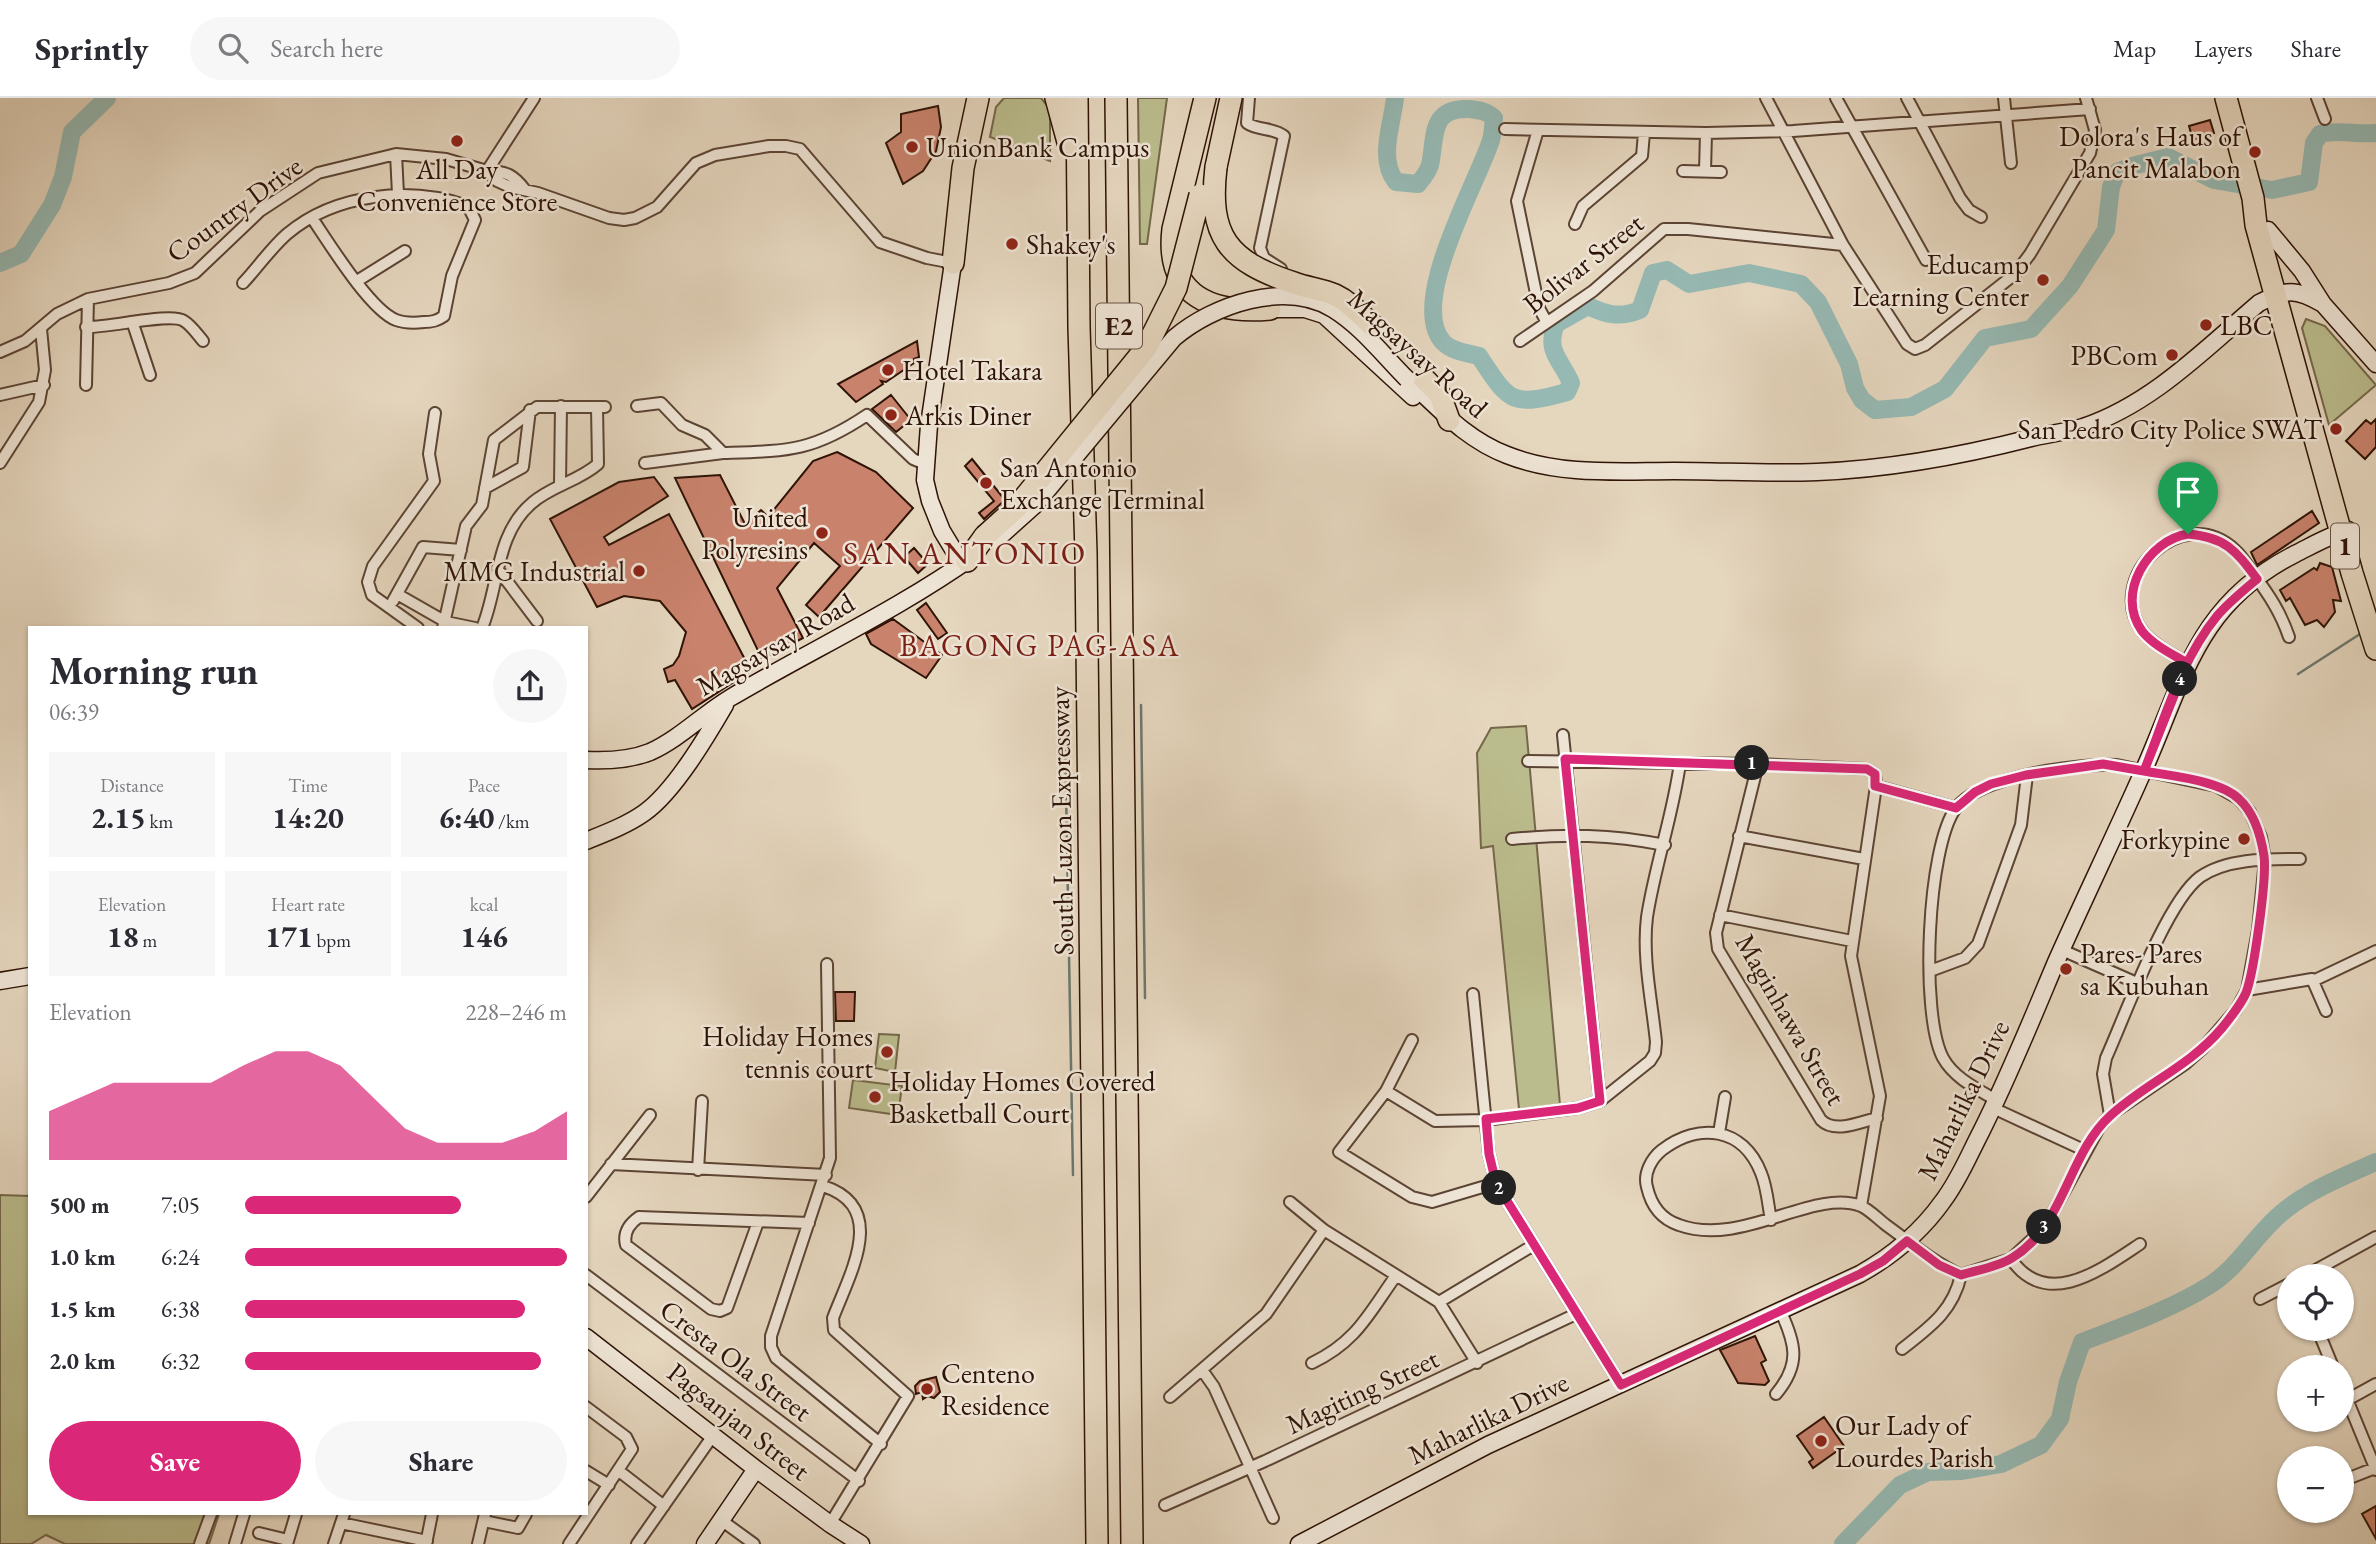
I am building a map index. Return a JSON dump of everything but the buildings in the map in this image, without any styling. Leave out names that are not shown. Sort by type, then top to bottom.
[{"type":"highway","points":[[954,253],[963,168],[978,98]]},
{"type":"highway","points":[[954,253],[970,199],[993,98]]},
{"type":"highway","points":[[1056,98],[1065,125],[1077,214]]},
{"type":"highway","name":"South Luzon Expressway","points":[[1077,98],[1077,214],[1086,553],[1097,1544]]},
{"type":"highway","name":"E2","points":[[1116,98],[1132,1544]]},
{"type":"highway","points":[[1205,98],[1172,229],[1171,245],[1175,266],[1187,288],[1208,303],[1244,311],[1270,309]]},
{"type":"highway","points":[[1231,98],[1216,167],[1215,219],[1229,246],[1243,258],[1286,280],[1340,297],[1373,326],[1440,395],[1453,424]]},
{"type":"highway","name":"1","points":[[2226,98],[2253,198],[2268,230],[2280,293]]},
{"type":"highway","points":[[964,563],[1021,503],[1146,348],[1176,288],[1207,163],[1222,138]]},
{"type":"highway","name":"1","points":[[2253,198],[2256,225],[2280,293],[2376,649]]},
{"type":"highway","name":"1","points":[[2346,531],[2376,615]]},
{"type":"street","points":[[534,98],[487,171],[508,173],[515,177],[525,190],[609,218],[635,218],[657,207],[696,163],[742,149],[786,146],[800,149],[880,242],[927,258],[954,253],[925,464],[930,501],[942,531],[964,563]]},
{"type":"street","points":[[1249,98],[1247,123],[1252,127],[1269,128],[1283,136],[1260,248],[1264,258],[1276,266],[1327,283],[1357,300],[1434,378],[1451,407],[1453,424]]},
{"type":"street","points":[[1505,129],[1706,133],[1782,130],[1851,128],[2006,115],[2088,104],[2095,130],[2090,153],[2015,274],[1925,345],[1915,349],[1907,344],[1843,245],[1782,130],[1766,98]]},
{"type":"street","points":[[1836,98],[1926,260]]},
{"type":"street","points":[[1906,98],[1960,198],[1969,210],[1981,216]]},
{"type":"street","points":[[2004,98],[2011,163]]},
{"type":"street","points":[[2318,98],[2325,119]]},
{"type":"street","points":[[1538,130],[1517,201],[1539,308],[1546,321]]},
{"type":"street","points":[[1575,224],[1583,206],[1642,156],[1644,133]]},
{"type":"street","points":[[1705,171],[1706,133]]},
{"type":"street","points":[[396,154],[398,194]]},
{"type":"street","name":"Country Drive","points":[[0,352],[41,329],[57,314],[88,299],[170,283],[195,273],[260,211],[318,173],[396,154],[446,159],[487,171],[503,184],[525,190]]},
{"type":"street","points":[[1683,171],[1721,172]]},
{"type":"street","points":[[243,283],[287,234],[312,218],[344,205],[398,194],[430,197],[468,206],[474,215],[474,224],[452,276],[446,311],[440,319],[417,323],[396,320],[380,309],[312,218]]},
{"type":"street","name":"Bolivar Street","points":[[1520,341],[1593,291],[1664,229],[1688,229],[1843,245]]},
{"type":"street","points":[[2268,230],[2302,271],[2323,304],[2376,364]]},
{"type":"street","points":[[357,281],[405,251]]},
{"type":"street","points":[[1276,266],[1270,309],[1305,309],[1324,315],[1426,409],[1453,424]]},
{"type":"street","points":[[2280,293],[2307,295],[2323,304]]},
{"type":"street","name":"Magsaysay Road","points":[[990,538],[1035,505],[1174,338],[1195,321],[1218,310],[1283,297],[1320,303],[1350,322],[1453,424],[1488,447],[1510,456],[1569,469],[1813,472],[1914,463],[1993,449],[2082,427],[2125,408],[2168,380],[2259,303],[2280,293]]},
{"type":"street","points":[[86,385],[88,299]]},
{"type":"street","points":[[86,327],[133,324],[167,316],[177,317],[185,321],[203,341]]},
{"type":"street","points":[[133,324],[150,375]]},
{"type":"street","points":[[0,463],[39,402],[44,385],[41,329]]},
{"type":"street","points":[[0,395],[44,385]]},
{"type":"street","points":[[637,405],[661,403],[682,425],[705,435],[723,453]]},
{"type":"street","points":[[461,550],[430,545],[423,547],[395,597],[444,625],[461,550],[466,526],[480,509],[494,440],[530,410],[543,405],[601,407],[598,464],[541,495],[523,513],[507,541],[497,568],[482,626]]},
{"type":"street","points":[[560,485],[561,406]]},
{"type":"street","points":[[485,488],[523,467],[530,410]]},
{"type":"street","points":[[415,626],[372,594],[368,582],[373,566],[434,481],[429,454],[435,413]]},
{"type":"street","points":[[645,463],[723,453],[785,451],[826,440],[867,415],[913,459],[925,464]]},
{"type":"street","name":"Maharlika Drive","points":[[1299,1544],[1445,1466],[1860,1274],[1883,1261],[1907,1241],[1942,1202],[1957,1180],[1994,1104],[2144,771],[2187,663],[2218,614],[2257,579],[2280,562],[2346,531]]},
{"type":"street","points":[[2187,663],[2155,643],[2143,631],[2136,619],[2133,589],[2139,572],[2150,556],[2165,541],[2176,536],[2202,535],[2235,550],[2278,610],[2289,636]]},
{"type":"street","name":"Magsaysay Road","points":[[588,760],[617,760],[649,752],[673,739],[728,699],[858,627],[964,563]]},
{"type":"street","points":[[497,568],[537,621]]},
{"type":"street","points":[[588,840],[625,825],[655,804],[698,748],[728,699]]},
{"type":"street","points":[[1563,735],[1600,1101]]},
{"type":"street","points":[[1528,761],[1565,759],[1867,769],[1875,774],[1875,786],[1956,808]]},
{"type":"street","points":[[1386,1091],[1435,1121],[1486,1119],[1578,1108],[1600,1101],[1650,1061],[1655,1053],[1646,939],[1647,916],[1674,804],[1680,763]]},
{"type":"street","name":"Maginhawa Street","points":[[1758,764],[1716,933],[1721,957],[1799,1080],[1821,1120],[1826,1125],[1837,1127],[1877,1118]]},
{"type":"street","points":[[1771,1220],[1762,1175],[1752,1155],[1738,1142],[1719,1133],[1703,1131],[1676,1140],[1657,1154],[1650,1165],[1646,1182],[1650,1199],[1658,1212],[1672,1223],[1692,1230],[1711,1232],[1771,1220],[1812,1207],[1838,1204],[1861,1206],[1939,1265],[1961,1275],[2011,1259],[2046,1224],[2086,1151],[2110,1115],[2185,1064],[2203,1048],[2236,1010],[2247,990],[2258,930],[2264,860],[2260,837],[2250,812],[2239,799],[2216,786],[2103,764],[2026,775],[1991,784],[1975,792],[1956,808],[1944,833],[1937,862],[1930,971],[1936,1033],[1943,1057],[1966,1083],[1994,1104],[2086,1151]]},
{"type":"street","points":[[1930,971],[1965,958],[1978,944],[2021,825],[2026,775]]},
{"type":"street","name":"Maginhawa Street","points":[[1861,1206],[1877,1118],[1879,1088],[1852,973],[1852,941],[1875,786]]},
{"type":"street","points":[[1511,839],[1572,834],[1622,836],[1665,845]]},
{"type":"street","points":[[1739,836],[1864,859]]},
{"type":"street","points":[[2110,1115],[2104,1091],[2105,1066],[2138,984],[2169,918],[2185,893],[2201,877],[2221,867],[2264,860],[2300,859]]},
{"type":"street","points":[[1720,915],[1852,941]]},
{"type":"street","points":[[2062,950],[2138,984]]},
{"type":"street","points":[[2247,990],[2310,979],[2315,981],[2376,951]]},
{"type":"street","points":[[827,964],[830,1158],[771,1336],[773,1353],[881,1444]]},
{"type":"street","points":[[0,981],[28,976]]},
{"type":"street","points":[[2315,981],[2326,1011]]},
{"type":"street","points":[[1473,994],[1489,1154],[1496,1183],[1532,1246],[1621,1385]]},
{"type":"street","points":[[1412,1040],[1386,1091],[1339,1152],[1412,1196],[1432,1202],[1496,1183]]},
{"type":"street","points":[[1719,1133],[1725,1097]]},
{"type":"street","points":[[698,1170],[702,1101]]},
{"type":"street","points":[[588,1194],[650,1115]]},
{"type":"street","points":[[611,1164],[824,1181],[850,1200],[857,1214],[859,1247],[833,1318],[834,1330],[907,1394],[907,1400],[830,1524]]},
{"type":"street","points":[[1290,1202],[1324,1230],[1395,1277],[1439,1301],[1477,1363]]},
{"type":"street","points":[[758,1222],[727,1308],[720,1311],[711,1309],[626,1245],[625,1239],[625,1233],[639,1217],[809,1223]]},
{"type":"street","points":[[1170,1397],[1266,1314],[1324,1230]]},
{"type":"street","points":[[2327,1264],[2376,1237]]},
{"type":"street","points":[[2011,1259],[2020,1271],[2035,1280],[2051,1284],[2070,1283],[2099,1271],[2140,1244]]},
{"type":"street","points":[[1439,1301],[1532,1246]]},
{"type":"street","points":[[1902,1349],[1939,1321],[1954,1298],[1961,1275]]},
{"type":"street","name":"Cresta Ola Street","points":[[588,1277],[859,1481]]},
{"type":"street","points":[[1312,1363],[1335,1352],[1353,1338],[1395,1277]]},
{"type":"street","points":[[2260,1299],[2277,1290]]},
{"type":"street","points":[[1776,1394],[1790,1377],[1793,1357],[1791,1335],[1780,1310]]},
{"type":"street","name":"Magiting Street","points":[[1165,1505],[1477,1363],[1576,1314]]},
{"type":"street","name":"Pagsanjan Street","points":[[588,1338],[756,1469],[861,1544]]},
{"type":"street","points":[[1202,1370],[1214,1387],[1273,1518]]},
{"type":"street","points":[[2354,1396],[2376,1384]]},
{"type":"street","points":[[569,1544],[631,1454],[632,1444],[626,1437],[588,1408]]},
{"type":"street","points":[[2354,1417],[2376,1469],[2354,1477]]},
{"type":"street","points":[[637,1544],[714,1434]]},
{"type":"street","points":[[705,1544],[756,1469]]},
{"type":"street","points":[[619,1471],[664,1506]]},
{"type":"street","points":[[588,1472],[610,1485]]},
{"type":"street","points":[[200,1544],[211,1515]]},
{"type":"street","points":[[235,1544],[244,1515]]},
{"type":"street","points":[[259,1533],[288,1542],[296,1515]]},
{"type":"street","points":[[334,1544],[343,1518],[426,1542],[432,1515]]},
{"type":"street","points":[[478,1544],[484,1518],[518,1528],[525,1515]]},
{"type":"street","points":[[721,1520],[754,1544]]},
{"type":"green space","points":[[1004,98],[1041,98],[1050,109],[1050,161],[990,137],[996,107]]},
{"type":"green space","points":[[1138,98],[1167,98],[1147,244],[1140,244]]},
{"type":"green space","points":[[2306,319],[2325,326],[2376,385],[2329,425],[2302,328]]},
{"type":"green space","points":[[1526,726],[1560,1105],[1519,1109],[1493,846],[1481,848],[1477,753],[1491,728]]},
{"type":"green space","name":"Holiday Homes tennis court","points":[[879,1034],[899,1035],[895,1072],[875,1068]]},
{"type":"green space","name":"Holiday Homes Covered Basketball Court","points":[[853,1080],[902,1086],[898,1115],[849,1108]]},
{"type":"green space","points":[[0,1195],[28,1196],[28,1515],[219,1515],[209,1544],[65,1544],[46,1535],[31,1544],[0,1544]]},
{"type":"waterway","points":[[0,263],[21,254],[52,205],[63,177],[72,132],[107,98]]},
{"type":"waterway","points":[[1395,98],[1387,152],[1388,163],[1396,182],[1418,184],[1430,165],[1437,126],[1447,113],[1469,109],[1483,111],[1494,118],[1491,140],[1448,243],[1439,273],[1433,301],[1435,325],[1444,343],[1456,350],[1479,356],[1497,383],[1513,397],[1522,400],[1567,392],[1571,383],[1553,349],[1556,324],[1588,306],[1614,314],[1640,310],[1653,273],[1667,270],[1689,284],[1749,273],[1801,284],[1818,302],[1849,364],[1855,388],[1862,400],[1875,410],[1911,407],[1945,389],[1985,338],[2031,329],[2070,286],[2106,230],[2111,187],[2117,172],[2168,157],[2214,180],[2272,190],[2309,182],[2314,143],[2320,134],[2376,133]]},
{"type":"waterway","points":[[2298,674],[2360,634]]},
{"type":"waterway","points":[[1141,705],[1145,998]]},
{"type":"waterway","points":[[1065,734],[1073,1175]]},
{"type":"waterway","points":[[1843,1544],[1900,1485],[1928,1472],[1962,1471],[2001,1464],[2041,1445],[2060,1419],[2068,1382],[2082,1342],[2164,1309],[2210,1285],[2227,1272],[2270,1224],[2293,1204],[2376,1162]]},
{"type":"place","name":"All Day Convenience Store","points":[[457,141]]},
{"type":"place","name":"UnionBank Campus","points":[[912,147]]},
{"type":"place","name":"Dolora's Haus of Pancit Malabon","points":[[2255,152]]},
{"type":"place","name":"Shakey's","points":[[1012,244]]},
{"type":"place","name":"Educamp Learning Center","points":[[2043,280]]},
{"type":"place","name":"LBC","points":[[2206,325]]},
{"type":"place","name":"PBCom","points":[[2172,355]]},
{"type":"place","name":"Hotel Takara","points":[[888,370]]},
{"type":"place","name":"Arkis Diner","points":[[891,415]]},
{"type":"place","name":"San Pedro City Police SWAT","points":[[2336,429]]},
{"type":"place","name":"San Antonio Exchange Terminal","points":[[986,483]]},
{"type":"place","name":"United Polyresins","points":[[822,533]]},
{"type":"place","name":"MMG Industrial","points":[[639,571]]},
{"type":"place","name":"Forkypine","points":[[2244,839]]},
{"type":"place","name":"Pares- Pares sa Kubuhan","points":[[2066,969]]},
{"type":"place","name":"Holiday Homes tennis court","points":[[887,1052]]},
{"type":"place","name":"Holiday Homes Covered Basketball Court","points":[[875,1097]]},
{"type":"place","name":"Centeno Residence","points":[[927,1389]]},
{"type":"place","name":"Our Lady of Lourdes Parish","points":[[1821,1441]]},
{"type":"district","name":"SAN ANTONIO","points":[[965,553]]},
{"type":"district","name":"BAGONG PAG-ASA","points":[[1040,645]]},
{"type":"route","points":[[2188,534],[2165,541],[2139,572],[2133,589],[2133,608],[2143,631],[2155,643],[2187,663],[2144,771],[2103,764],[2026,775],[1991,784],[1975,792],[1956,808],[1875,786],[1875,774],[1867,769],[1565,759],[1600,1101],[1578,1108],[1486,1119],[1489,1154],[1496,1183],[1532,1246],[1621,1385],[1860,1274],[1883,1261],[1907,1241],[1939,1265],[1961,1275],[2011,1259],[2046,1224],[2099,1128],[2110,1115],[2185,1064],[2203,1048],[2236,1010],[2247,990],[2258,930],[2264,860],[2260,837],[2250,812],[2228,791],[2144,771],[2165,717],[2187,663],[2201,638],[2218,614],[2257,579],[2235,550],[2218,540],[2188,534]]}]
